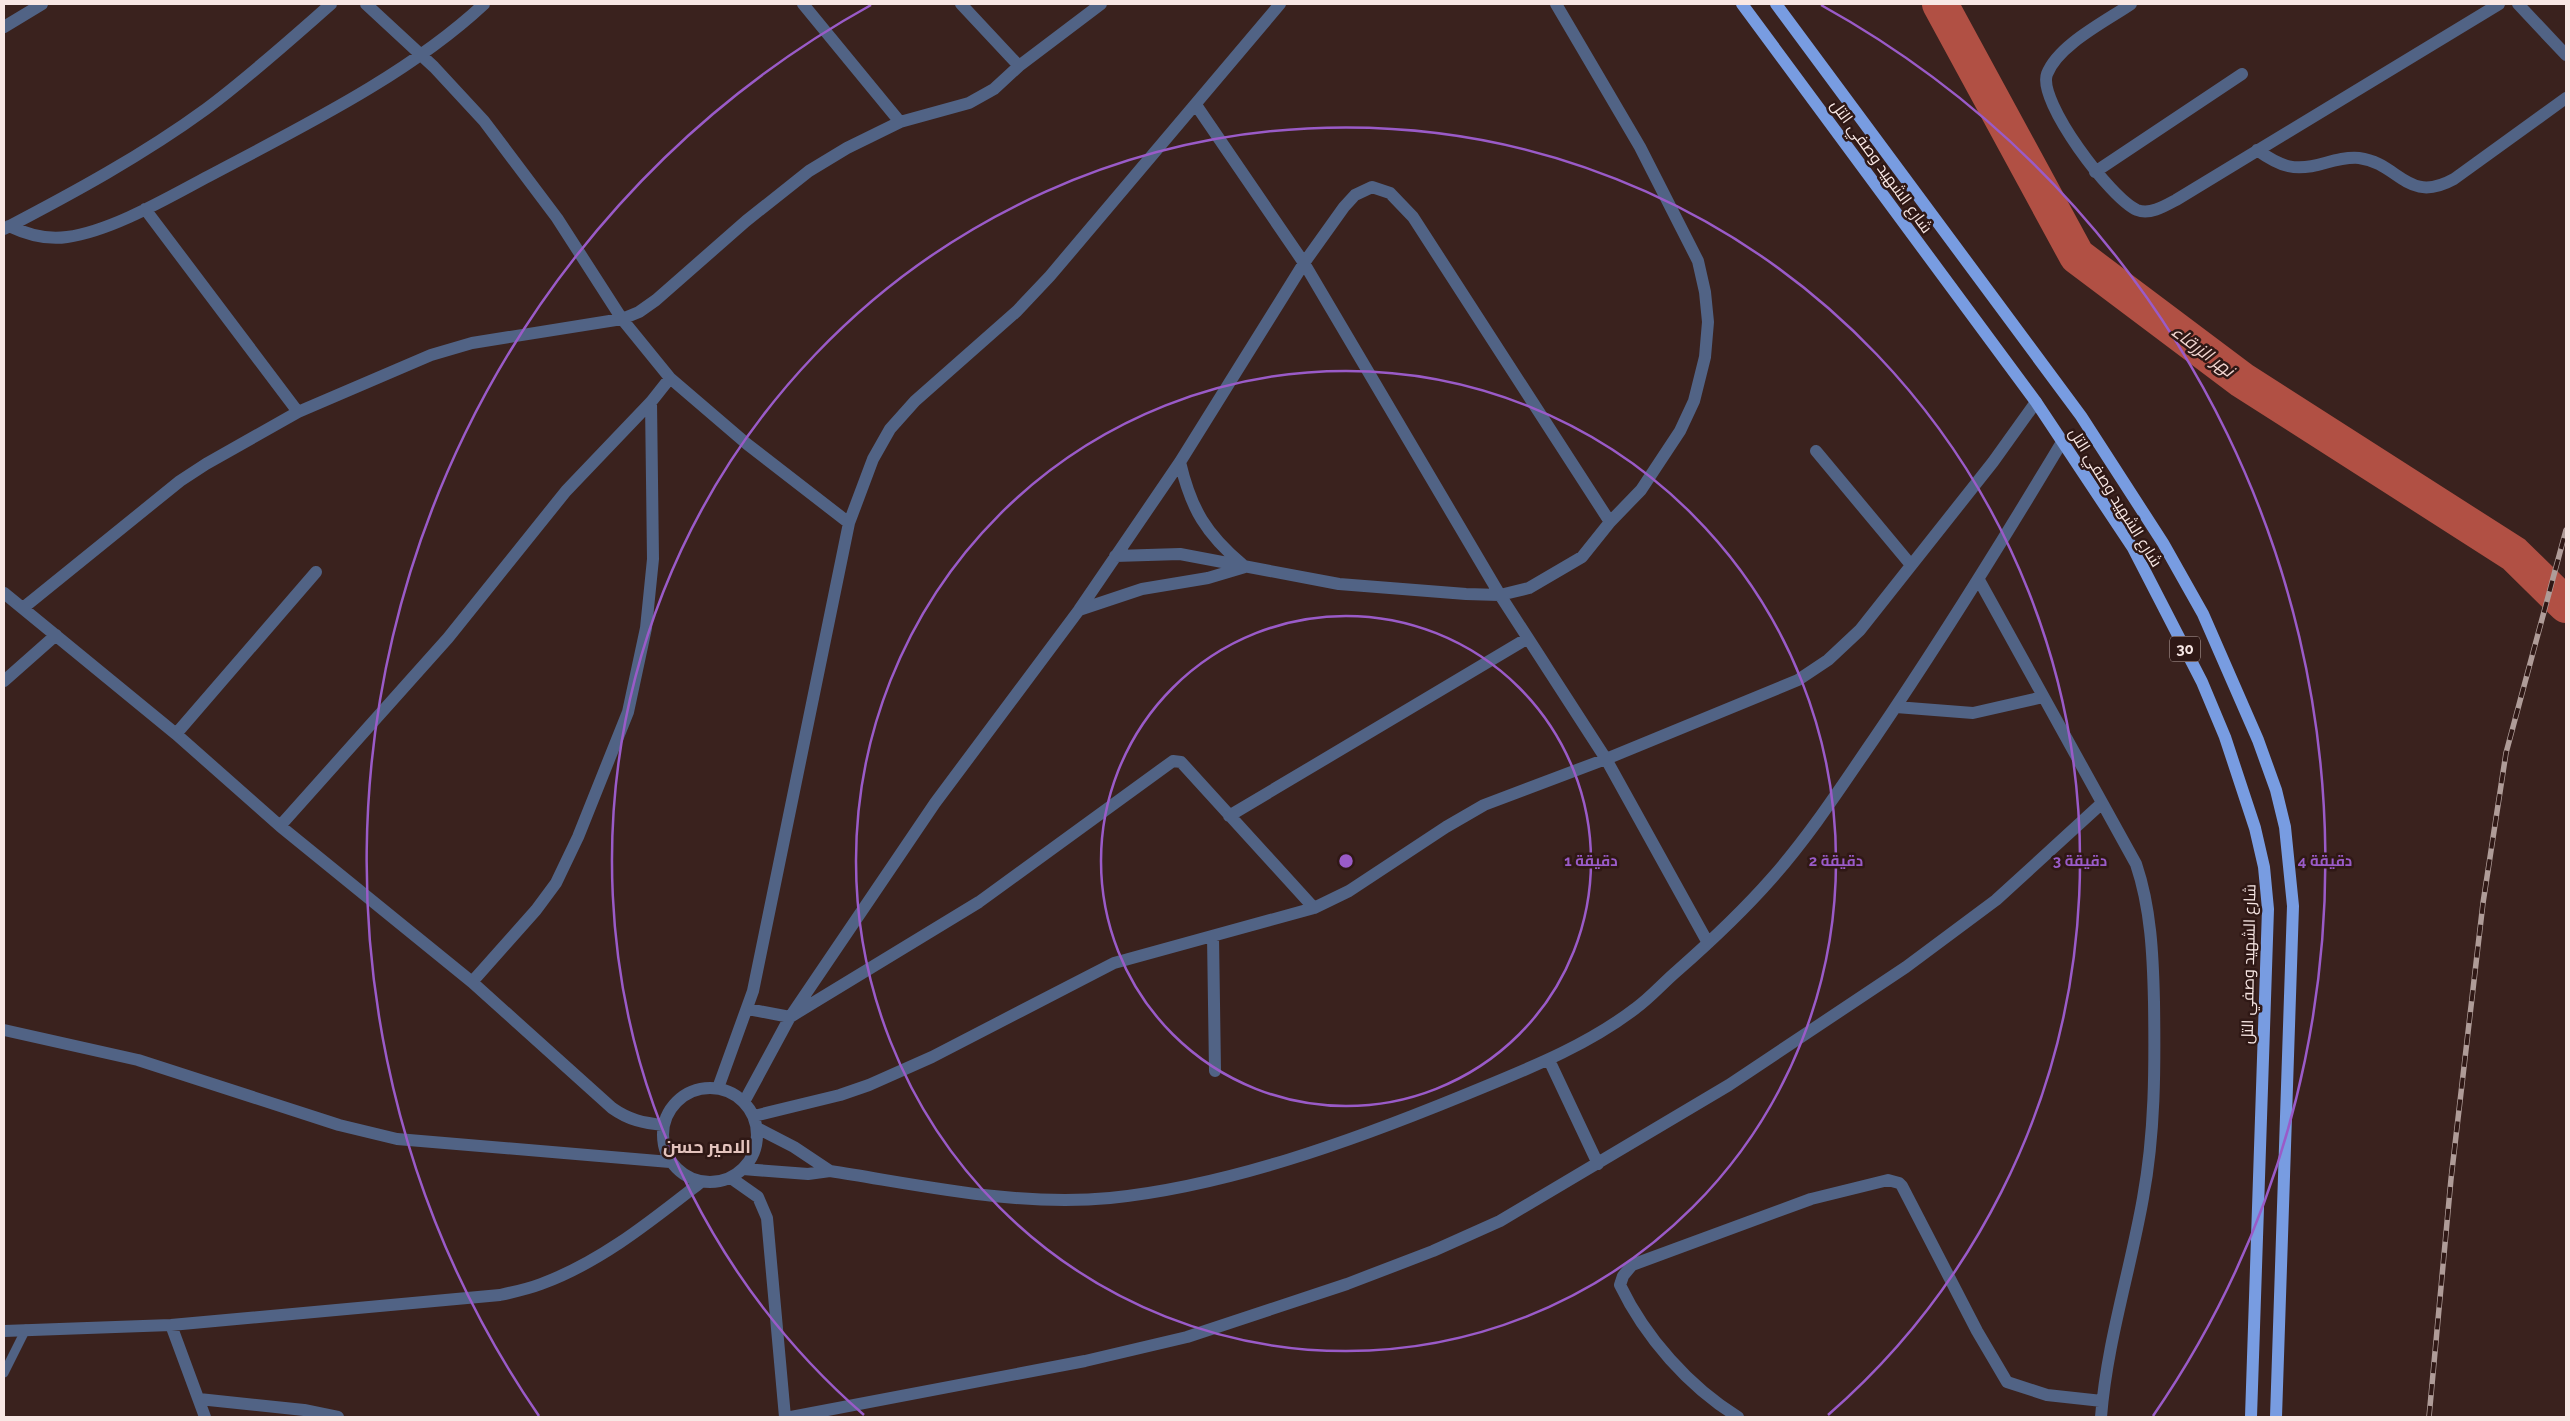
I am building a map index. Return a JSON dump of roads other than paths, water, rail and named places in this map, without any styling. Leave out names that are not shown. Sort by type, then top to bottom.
[{"type":"main road","name":"شارع الشهيد وصفي التل","points":[[1742,4],[2036,402],[2133,548],[2202,682],[2240,779],[2264,868],[2268,909],[2251,1417]]},
{"type":"main road","name":"شارع الشهيد وصفي التل","points":[[1776,4],[2081,416],[2132,493],[2203,614],[2258,740],[2276,790],[2285,827],[2293,906],[2276,1417]]},
{"type":"street","points":[[4,27],[42,4]]},
{"type":"street","points":[[6,228],[133,158],[182,125],[244,78],[331,4]]},
{"type":"street","points":[[366,4],[434,67],[484,121],[557,218],[622,319],[670,378],[747,444],[849,523]]},
{"type":"street","points":[[6,228],[34,236],[66,238],[82,234],[145,210],[335,108],[420,55],[484,4]]},
{"type":"street","points":[[803,4],[900,122]]},
{"type":"street","points":[[961,4],[1019,66]]},
{"type":"street","points":[[23,608],[180,481],[206,464],[298,412],[430,354],[472,343],[622,319],[639,312],[656,300],[746,221],[809,171],[846,148],[900,122],[968,103],[994,89],[1019,66],[1102,4]]},
{"type":"street","points":[[718,1088],[748,1009],[849,523],[873,459],[890,429],[915,401],[1037,290],[1280,4]]},
{"type":"street","points":[[1115,556],[1180,554],[1339,584],[1500,595],[1529,588],[1582,557],[1610,522],[1641,490],[1662,462],[1694,401],[1706,358],[1708,322],[1705,292],[1698,261],[1640,147],[1556,4]]},
{"type":"street","points":[[2131,4],[2063,52],[2052,63],[2046,76],[2048,91],[2057,113],[2095,172],[2130,206],[2138,210],[2147,211],[2159,209],[2176,200],[2499,4]]},
{"type":"street","points":[[2518,4],[2566,55]]},
{"type":"street","points":[[2095,172],[2242,74]]},
{"type":"street","points":[[2257,150],[2275,162],[2301,168],[2341,158],[2359,158],[2371,162],[2415,185],[2426,189],[2439,188],[2566,98]]},
{"type":"street","points":[[1196,105],[1304,263],[1500,595],[1606,759],[1708,943]]},
{"type":"street","points":[[744,1102],[790,1017],[935,803],[1079,610],[1180,462],[1304,263],[1355,195],[1372,186],[1390,193],[1413,217],[1610,522]]},
{"type":"street","points":[[145,210],[298,412]]},
{"type":"street","points":[[280,826],[448,638],[566,491],[651,402],[670,378]]},
{"type":"street","points":[[472,982],[536,910],[556,883],[582,828],[628,712],[646,628],[653,559],[651,402]]},
{"type":"street","points":[[755,1122],[870,1085],[932,1057],[1023,1008],[1114,963],[1314,908],[1349,891],[1446,827],[1484,805],[1606,759],[1798,680],[1840,651],[1860,630],[1993,462],[2036,402]]},
{"type":"street","points":[[743,1169],[808,1174],[830,1171],[990,1194],[1044,1199],[1109,1198],[1172,1187],[1311,1152],[1386,1127],[1549,1060],[1588,1040],[1636,1008],[1708,943],[1750,902],[1796,849],[1896,707],[1979,580],[2062,442]]},
{"type":"street","points":[[1816,451],[1911,564]]},
{"type":"street","points":[[1180,462],[1188,493],[1201,522],[1220,547],[1245,567]]},
{"type":"street","points":[[1079,610],[1142,590],[1208,578],[1245,567]]},
{"type":"street","points":[[176,734],[316,572]]},
{"type":"street","points":[[1979,580],[2101,804],[2136,864],[2142,882],[2151,940],[2154,1039],[2151,1151],[2143,1199],[2115,1321],[2101,1417]]},
{"type":"street","points":[[4,593],[176,734],[280,826],[472,982],[612,1108],[640,1123],[664,1125]]},
{"type":"street","points":[[4,681],[56,635]]},
{"type":"street","points":[[1229,816],[1528,638]]},
{"type":"street","points":[[1896,707],[1956,713],[1973,712],[2043,697]]},
{"type":"street","points":[[748,1009],[790,1017],[979,902],[1168,763],[1181,762],[1314,908]]},
{"type":"street","points":[[791,1417],[1085,1361],[1186,1337],[1347,1284],[1433,1251],[1500,1221],[1729,1085],[1906,967],[1996,900],[2101,804]]},
{"type":"street","points":[[1213,936],[1214,1072]]},
{"type":"street","points":[[4,1030],[138,1060],[339,1125],[397,1139],[670,1162]]},
{"type":"street","points":[[1549,1060],[1598,1164]]},
{"type":"street","points":[[755,1122],[754,1150],[743,1169],[731,1178],[716,1182],[702,1182],[683,1175],[670,1162],[662,1138],[668,1113],[677,1101],[689,1093],[703,1088],[718,1088],[732,1093],[744,1102],[755,1122],[830,1171]]},
{"type":"street","points":[[731,1178],[758,1197],[767,1218],[784,1417]]},
{"type":"street","points":[[1738,1417],[1709,1398],[1680,1369],[1645,1326],[1620,1285],[1623,1276],[1632,1265],[1802,1203],[1888,1180],[1899,1183],[1902,1186],[1977,1331],[2007,1382],[2046,1395],[2102,1401]]},
{"type":"street","points":[[4,1331],[171,1325],[500,1295],[532,1287],[582,1266],[622,1242],[702,1182]]},
{"type":"street","points":[[171,1325],[205,1417]]},
{"type":"street","points":[[199,1399],[304,1410],[338,1417]]},
{"type":"lane","points":[[4,1373],[26,1329]]},
{"type":"waterway","name":"نهر الزرقاء","points":[[1940,4],[2077,256],[2242,380],[2514,554],[2566,605]]},
{"type":"railway","points":[[2429,1417],[2451,1179],[2483,903],[2506,753],[2566,530]]},
{"type":"district","name":"الامير حسن","points":[[707,1147]]}]
